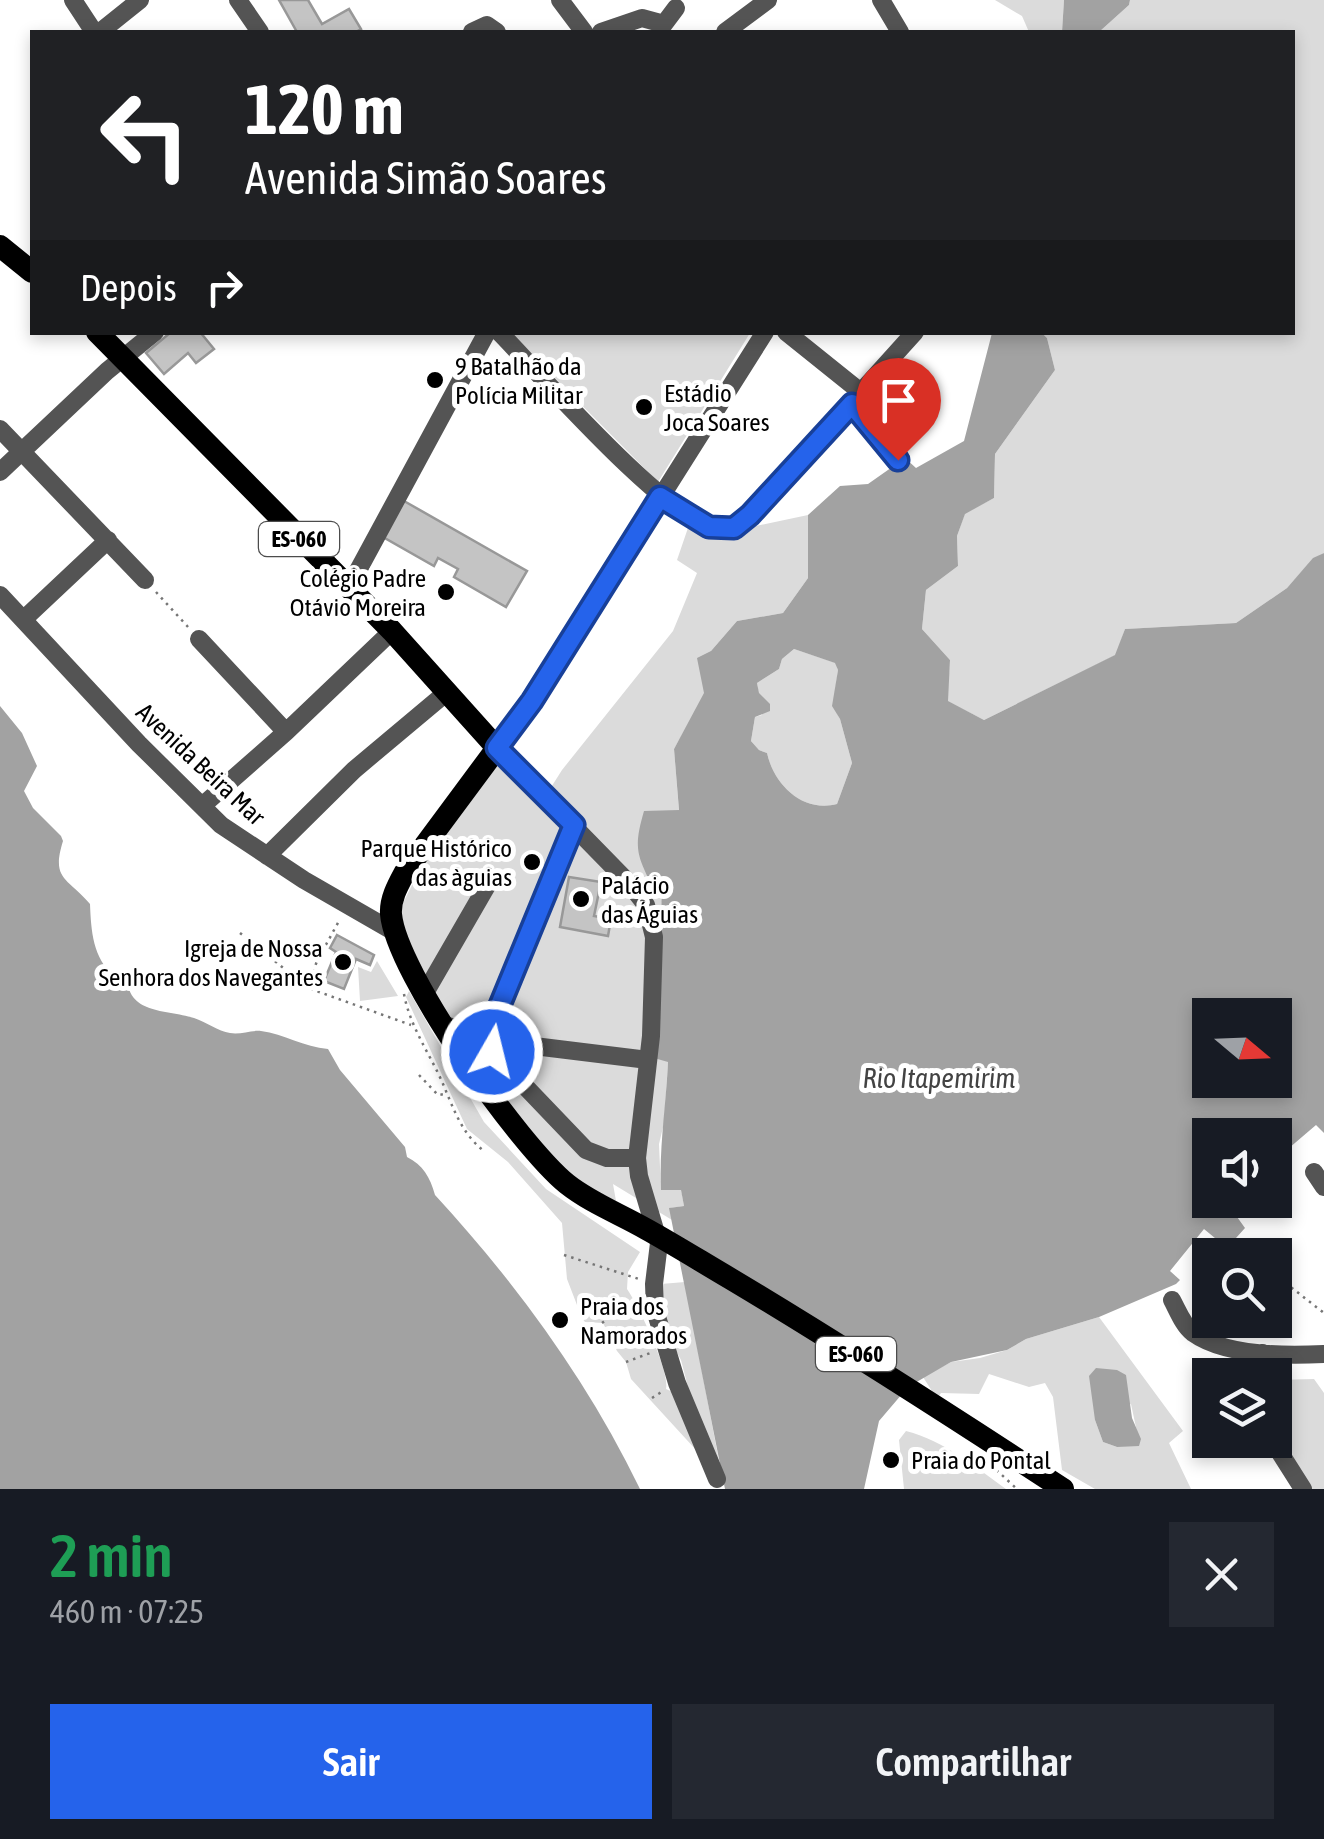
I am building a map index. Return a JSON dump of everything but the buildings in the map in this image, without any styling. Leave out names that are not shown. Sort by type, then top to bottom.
[{"type":"main road","points":[[0,246],[30,270]]},
{"type":"main road","name":"ES-060","points":[[100,335],[392,631],[497,748],[405,872],[391,906],[396,932],[420,985],[488,1094],[542,1159],[567,1184],[595,1203],[643,1227],[880,1369],[1063,1489]]},
{"type":"street","points":[[72,0],[95,30]]},
{"type":"street","points":[[100,30],[140,0]]},
{"type":"street","points":[[238,0],[259,30]]},
{"type":"street","points":[[560,0],[582,30]]},
{"type":"street","points":[[648,0],[656,28]]},
{"type":"street","points":[[728,30],[768,0]]},
{"type":"street","points":[[881,0],[892,30]]},
{"type":"street","points":[[656,28],[664,24],[676,4]]},
{"type":"street","points":[[676,4],[682,30]]},
{"type":"street","points":[[607,30],[642,18],[656,28]]},
{"type":"street","points":[[0,472],[151,335]]},
{"type":"street","points":[[348,589],[485,335]]},
{"type":"street","points":[[503,335],[660,497],[701,523],[729,529],[750,515],[912,335]]},
{"type":"street","points":[[717,1479],[664,1347],[655,1310],[654,1284],[660,1243],[638,1176],[654,937],[646,904],[497,748],[532,701],[763,335]]},
{"type":"street","points":[[789,335],[857,399],[898,460]]},
{"type":"street","points":[[0,430],[145,580]]},
{"type":"street","points":[[24,619],[108,540]]},
{"type":"street","name":"Avenida Beira Mar","points":[[0,596],[140,744],[240,839],[396,932]]},
{"type":"street","points":[[202,806],[392,631]]},
{"type":"street","points":[[199,639],[286,732]]},
{"type":"street","points":[[267,856],[354,770],[447,692]]},
{"type":"street","points":[[488,1048],[574,825]]},
{"type":"street","points":[[420,985],[492,877]]},
{"type":"street","points":[[444,1025],[468,1030],[586,1150],[607,1158],[637,1158]]},
{"type":"street","points":[[488,1048],[534,1046],[648,1060]]},
{"type":"street","points":[[1172,1300],[1185,1326],[1196,1335],[1240,1351],[1324,1355]]},
{"type":"street","points":[[1262,1358],[1263,1354]]},
{"type":"street","points":[[1283,1458],[1303,1489]]},
{"type":"path","points":[[145,580],[199,639]]},
{"type":"path","points":[[308,988],[317,961],[348,906]]},
{"type":"path","points":[[240,933],[308,988],[412,1026]]},
{"type":"path","points":[[420,985],[403,995],[412,1026],[467,1134],[485,1152]]},
{"type":"path","points":[[419,1075],[438,1095],[446,1093]]},
{"type":"path","points":[[564,1256],[654,1284]]},
{"type":"path","points":[[602,1322],[654,1284]]},
{"type":"path","points":[[1292,1288],[1324,1313]]},
{"type":"path","points":[[626,1362],[664,1347]]},
{"type":"shaded area","points":[[995,0],[1064,0],[1062,30],[1028,30],[1022,16]]},
{"type":"shaded area","points":[[1130,0],[1324,0],[1324,553],[1313,559],[1287,588],[1236,623],[1125,629],[1116,655],[984,720],[947,701],[950,660],[922,629],[926,590],[958,566],[957,536],[965,513],[994,498],[995,454],[1055,370],[1044,335],[1295,335],[1295,30],[1101,30]]},
{"type":"shaded area","name":"Estádio Joca Soares","points":[[512,335],[749,335],[658,482]]},
{"type":"shaded area","name":"Parque Histórico das àguias","points":[[808,515],[808,578],[783,613],[737,621],[711,651],[705,694],[674,749],[679,811],[659,917],[668,1062],[659,1144],[661,1190],[681,1189],[684,1206],[670,1208],[672,1220],[613,1184],[616,1201],[565,1175],[495,1086],[503,1079],[444,1025],[393,923],[423,863],[495,752],[543,800],[562,770],[673,631],[697,573],[677,560],[689,525],[724,536]]},
{"type":"shaded area","points":[[794,649],[836,663],[838,670],[833,706],[852,763],[837,804],[813,804],[792,794],[776,776],[767,753],[751,741],[755,717],[762,715],[757,683],[779,669],[782,659]]},
{"type":"shaded area","points":[[377,961],[398,996],[360,1001],[358,967],[371,972]]},
{"type":"shaded area","points":[[409,991],[484,1122],[546,1189],[640,1252],[628,1272],[627,1289],[658,1354],[666,1389],[673,1392],[697,1451],[631,1379],[626,1362],[603,1323],[585,1322],[582,1318],[567,1279],[562,1223],[508,1162],[467,1129],[406,997]]},
{"type":"shaded area","points":[[685,1282],[722,1477],[712,1480],[681,1360],[663,1327],[661,1284]]},
{"type":"shaded area","points":[[1099,1317],[1183,1431],[1169,1443],[1191,1489],[1095,1489],[1062,1470],[1053,1397],[1045,1383],[1029,1387],[989,1374],[979,1394],[941,1393],[937,1399],[923,1377],[951,1362],[1007,1350],[1026,1339]],"holes":[[[1131,1404],[1137,1432],[1117,1447],[1103,1442],[1095,1420]]]},
{"type":"shaded area","points":[[1314,1379],[1324,1393],[1324,1489],[1308,1489],[1292,1458],[1292,1380]]},
{"type":"shaded area","points":[[906,1431],[947,1448],[1006,1489],[904,1489],[899,1440]]},
{"type":"water","points":[[1064,0],[1130,0],[1101,30],[1062,30]]},
{"type":"water","name":"Rio Itapemirim","points":[[991,335],[1047,338],[1055,370],[995,454],[994,498],[965,514],[957,536],[958,566],[926,590],[922,629],[950,660],[948,701],[984,720],[1115,655],[1125,629],[1236,623],[1287,588],[1313,558],[1324,553],[1324,1133],[1316,1125],[1292,1145],[1292,1118],[1192,1118],[1192,1218],[1238,1218],[1245,1228],[1236,1238],[1215,1238],[1204,1229],[1192,1238],[1192,1244],[1170,1271],[1180,1280],[1176,1284],[1099,1317],[1026,1339],[1007,1350],[951,1362],[908,1387],[879,1421],[864,1489],[725,1489],[669,1208],[684,1206],[681,1190],[661,1190],[668,1062],[654,1058],[662,892],[654,890],[640,860],[641,824],[644,811],[679,810],[674,749],[704,693],[697,658],[711,651],[737,621],[783,613],[808,578],[808,515],[840,486],[868,484],[905,458],[916,468],[964,441]],"holes":[[[794,649],[835,663],[838,670],[832,706],[840,719],[852,763],[837,804],[825,806],[792,794],[776,776],[767,753],[751,741],[755,717],[770,711],[757,683],[779,669],[782,659]]]},
{"type":"water","points":[[0,706],[22,733],[37,766],[24,791],[33,808],[61,836],[60,871],[90,904],[95,943],[107,969],[114,976],[127,972],[132,996],[148,1008],[194,1018],[230,1033],[261,1031],[328,1049],[340,1070],[405,1147],[407,1157],[425,1172],[435,1195],[522,1298],[574,1372],[640,1489],[0,1489]]},
{"type":"water","points":[[1096,1368],[1126,1375],[1132,1418],[1141,1439],[1139,1446],[1117,1447],[1103,1442],[1095,1420],[1089,1376]]},
{"type":"place","name":"9 Batalhão da Polícia Militar","points":[[435,380]]},
{"type":"place","name":"Estádio Joca Soares","points":[[644,407]]},
{"type":"place","name":"Colégio Padre Otávio Moreira","points":[[446,592]]},
{"type":"place","name":"Parque Histórico das àguias","points":[[532,862]]},
{"type":"place","name":"Palácio das Águias","points":[[581,899]]},
{"type":"place","name":"Igreja de Nossa Senhora dos Navegantes","points":[[343,962]]},
{"type":"place","name":"Praia dos Namorados","points":[[560,1320]]},
{"type":"place","name":"Praia do Pontal","points":[[891,1460]]},
{"type":"route","points":[[492,1052],[484,1044],[574,825],[497,748],[532,701],[660,497],[709,527],[734,528],[852,404],[898,460]]}]
